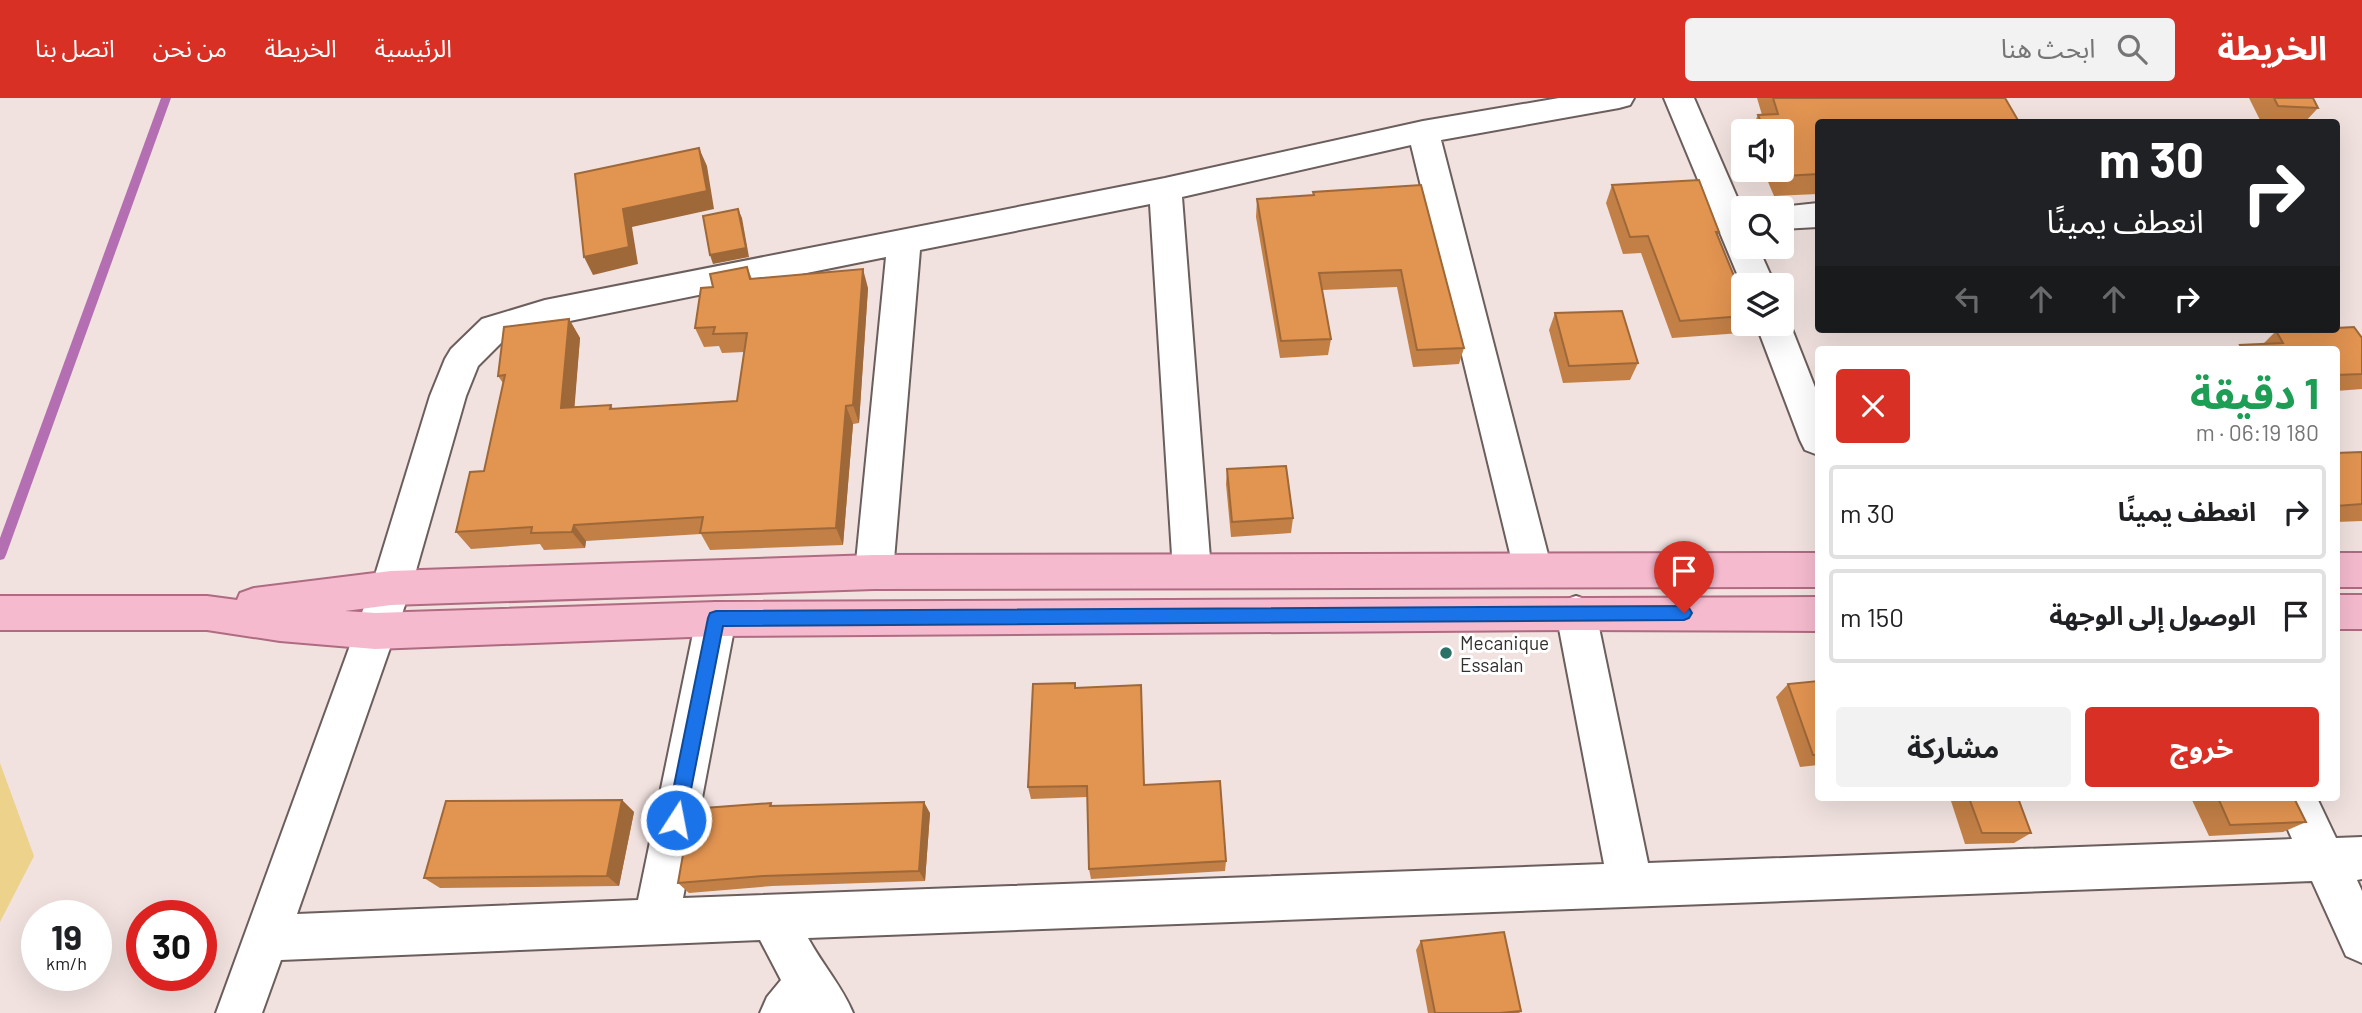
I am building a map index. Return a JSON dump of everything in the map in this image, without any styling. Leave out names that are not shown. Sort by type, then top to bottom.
[{"type":"main road","points":[[207,613],[391,588],[874,572],[1815,570]]},
{"type":"main road","points":[[2340,570],[2362,570]]},
{"type":"main road","points":[[2340,612],[2362,612]]},
{"type":"main road","points":[[0,613],[207,613],[280,623],[375,631],[716,618],[1815,614]]},
{"type":"street","points":[[239,1013],[391,588],[448,396],[463,359],[494,328],[545,313],[1165,189],[1423,132],[1619,98]]},
{"type":"street","points":[[1679,98],[1731,206]]},
{"type":"street","points":[[1423,132],[1533,570]]},
{"type":"street","points":[[1165,189],[1192,571]]},
{"type":"street","points":[[1794,216],[1815,215]]},
{"type":"street","points":[[874,572],[904,241]]},
{"type":"street","points":[[1778,336],[1815,432]]},
{"type":"street","points":[[1576,613],[1630,884]]},
{"type":"street","points":[[656,921],[716,618]]},
{"type":"street","points":[[2297,801],[2342,858],[2362,940]]},
{"type":"street","points":[[265,938],[2342,858]]},
{"type":"street","points":[[772,917],[807,1004]]},
{"type":"shaded area","points":[[0,763],[34,856],[0,922]]},
{"type":"building","points":[[1773,98],[2005,98],[2017,119],[1815,119],[1815,174],[1794,175],[1794,119],[1760,119],[1758,115],[1778,114]]},
{"type":"building","points":[[2274,98],[2313,98],[2318,108],[2278,106]]},
{"type":"building","points":[[699,148],[707,191],[623,209],[629,247],[584,257],[575,174]]},
{"type":"building","points":[[1699,180],[1733,273],[1731,317],[1680,321],[1648,236],[1630,237],[1612,185]]},
{"type":"building","points":[[1421,185],[1464,348],[1417,350],[1401,270],[1319,273],[1331,339],[1281,341],[1257,199],[1314,195],[1313,192]]},
{"type":"building","points":[[738,209],[746,248],[710,255],[703,216]]},
{"type":"building","points":[[747,267],[750,279],[863,269],[853,405],[846,406],[836,528],[700,533],[703,517],[574,525],[572,532],[531,533],[532,527],[456,532],[470,472],[484,471],[505,375],[498,376],[504,327],[569,319],[561,408],[611,405],[610,409],[737,401],[747,333],[713,334],[715,327],[695,328],[701,288],[713,287],[710,274]]},
{"type":"building","points":[[1622,311],[1638,363],[1569,366],[1555,313]]},
{"type":"building","points":[[2354,327],[2362,338],[2362,374],[2340,375],[2340,346],[2240,345],[2283,343],[2277,333],[2340,333],[2340,328]]},
{"type":"building","points":[[2362,452],[2362,504],[2340,506],[2340,453]]},
{"type":"building","points":[[1286,466],[1293,518],[1232,522],[1227,469]]},
{"type":"building","points":[[1815,681],[1815,755],[1813,755],[1788,684]]},
{"type":"building","points":[[1075,683],[1075,688],[1141,685],[1144,785],[1220,781],[1226,861],[1089,869],[1087,786],[1028,787],[1033,684]]},
{"type":"building","points":[[622,800],[607,876],[424,878],[446,801]]},
{"type":"building","points":[[1970,801],[2019,801],[2031,833],[1982,833]]},
{"type":"building","points":[[2219,801],[2296,801],[2306,822],[2230,825]]},
{"type":"building","points":[[924,802],[919,871],[763,876],[678,883],[691,809],[771,803],[770,806]]},
{"type":"building","points":[[1504,932],[1521,1011],[1435,1013],[1421,941]]},
{"type":"waterway","points":[[0,555],[166,98]]},
{"type":"place","name":"Mecanique Essalan","points":[[1446,653]]},
{"type":"route","points":[[676,820],[716,618],[1684,613]]}]
